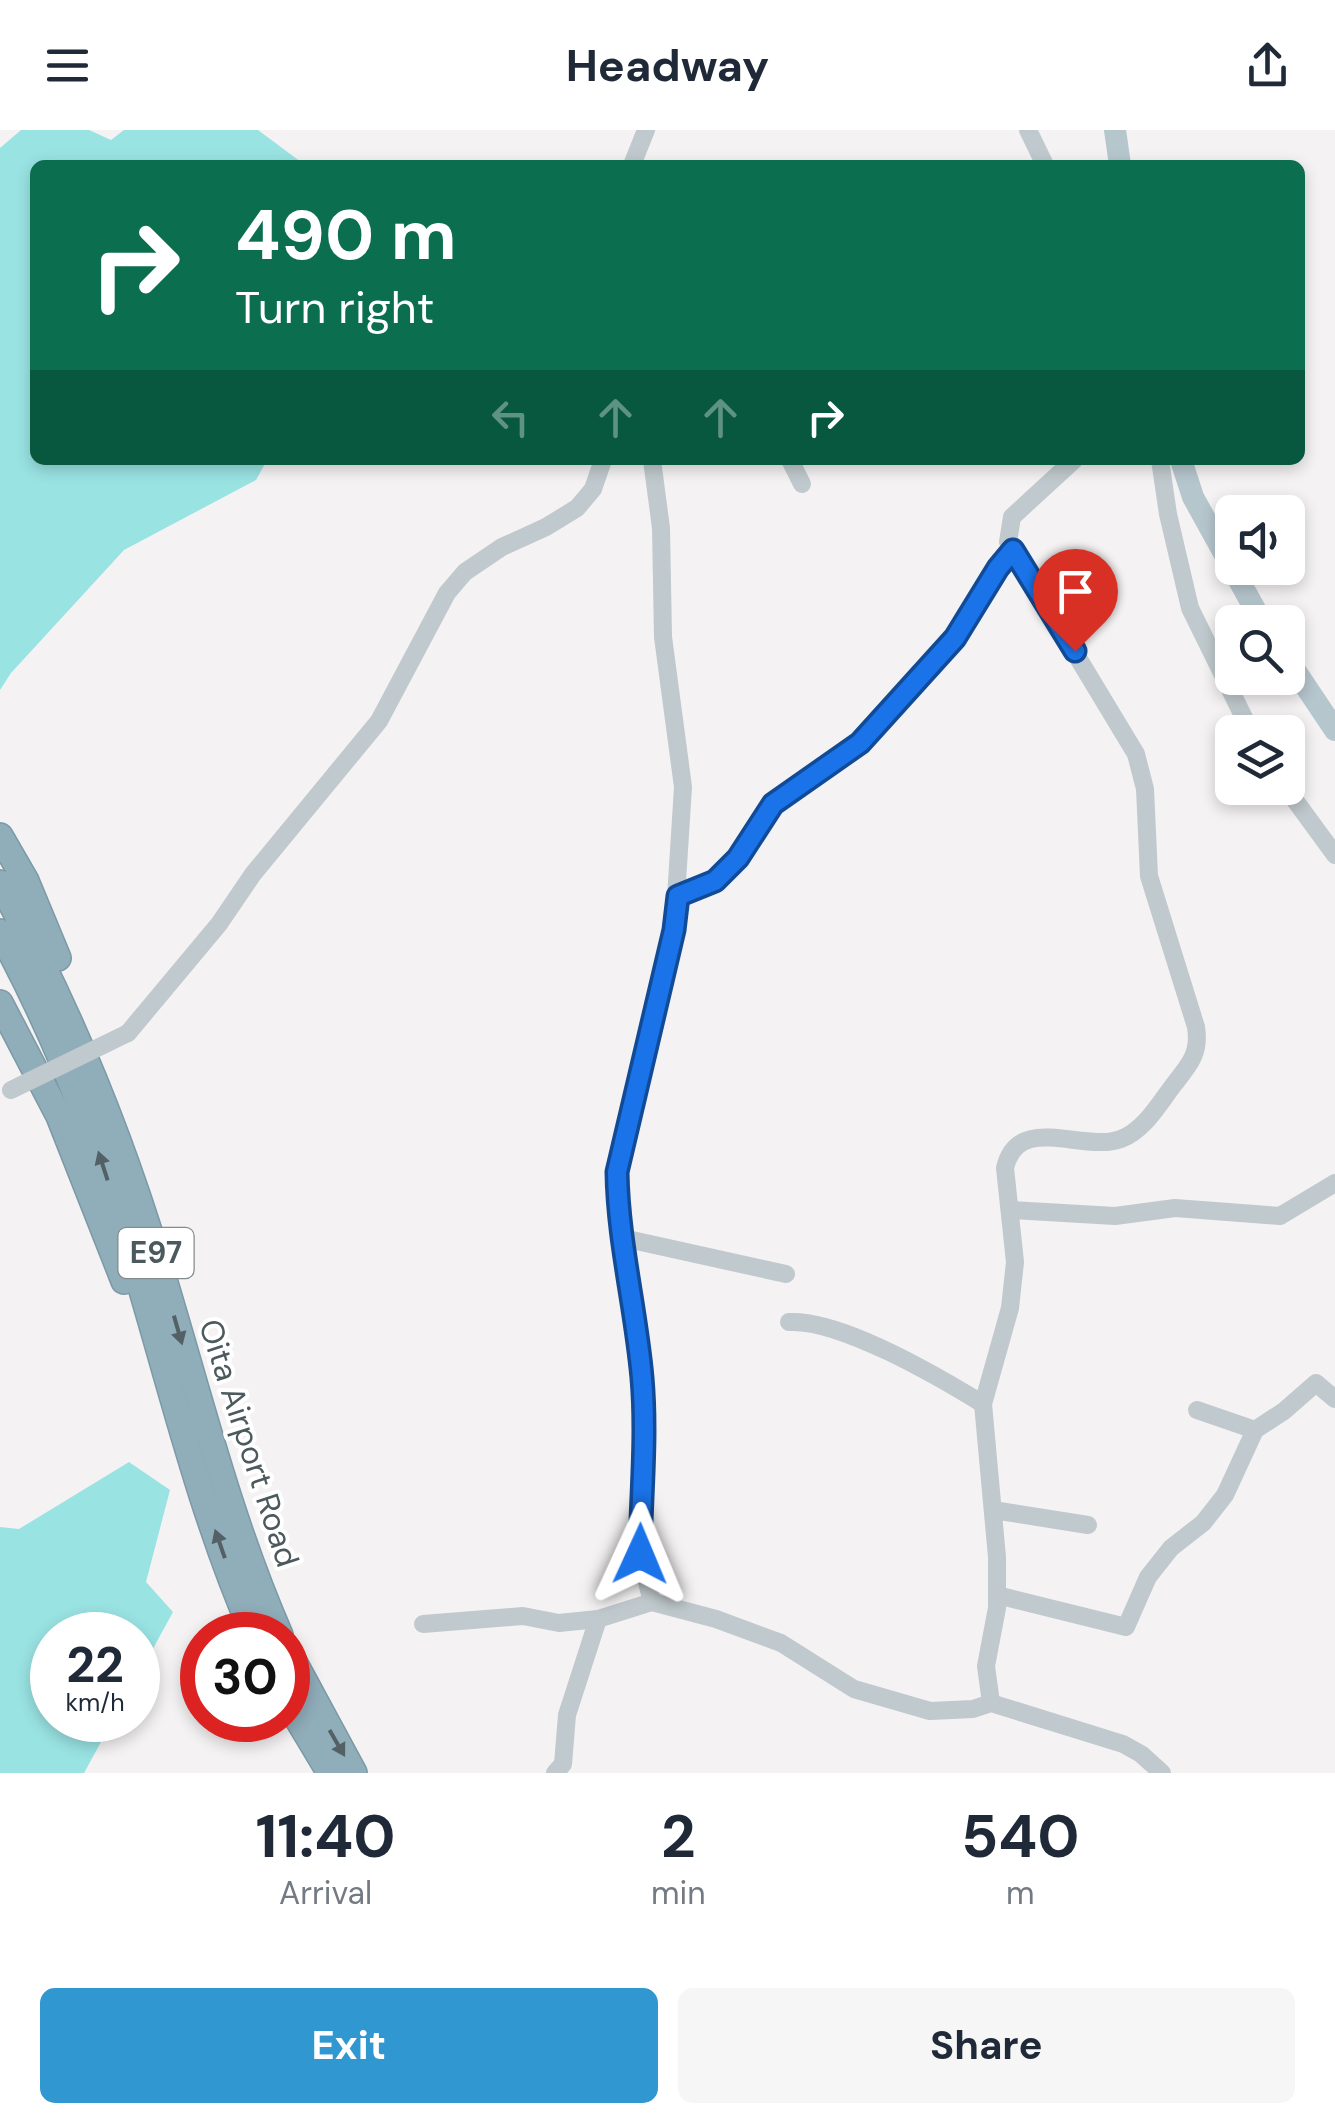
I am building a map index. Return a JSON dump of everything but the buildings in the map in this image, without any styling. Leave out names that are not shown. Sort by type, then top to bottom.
[{"type":"highway","points":[[0,836],[26,882],[111,1082],[160,1263]]},
{"type":"highway","name":"Oita Airport Road","points":[[0,883],[32,940],[90,1064],[160,1263],[210,1446],[271,1612]]},
{"type":"highway","name":"Oita Airport Road","points":[[0,932],[43,1018],[96,1144],[180,1420],[245,1612]]},
{"type":"highway","points":[[0,1003],[59,1116],[180,1420]]},
{"type":"highway","points":[[310,1691],[354,1773]]},
{"type":"highway","points":[[310,1740],[330,1773]]},
{"type":"main road","points":[[1112,130],[1115,160]]},
{"type":"main road","points":[[1183,465],[1193,496],[1253,605]]},
{"type":"main road","points":[[1305,685],[1335,730]]},
{"type":"street","points":[[634,160],[646,130]]},
{"type":"street","points":[[1028,130],[1043,160]]},
{"type":"street","points":[[6,1093],[128,1033],[220,924],[253,874],[380,721],[447,593],[465,572],[502,547],[546,528],[577,508],[593,490],[602,465]]},
{"type":"street","points":[[652,1602],[640,1554],[642,1378],[618,1206],[617,1172],[674,930],[684,787],[664,638],[662,528],[653,465]]},
{"type":"street","points":[[792,465],[802,484]]},
{"type":"street","points":[[990,1703],[986,1666],[998,1595],[983,1404],[1010,1308],[1015,1262],[1005,1168],[1008,1153],[1019,1142],[1042,1138],[1119,1140],[1137,1130],[1193,1060],[1199,1046],[1149,876],[1145,789],[1136,754],[1008,542],[1012,516],[1068,465]]},
{"type":"street","points":[[1161,465],[1190,608],[1243,715]]},
{"type":"street","points":[[678,896],[715,881],[738,858],[773,804],[860,743],[955,638],[1013,550]]},
{"type":"street","points":[[1298,805],[1335,855]]},
{"type":"street","points":[[1010,1210],[1115,1216],[1175,1208],[1280,1216],[1335,1183]]},
{"type":"street","points":[[623,1238],[786,1274]]},
{"type":"street","points":[[789,1322],[869,1342],[935,1374],[983,1404]]},
{"type":"street","points":[[998,1595],[1126,1626],[1148,1576],[1171,1548],[1203,1523],[1225,1495],[1255,1430],[1316,1384],[1335,1398]]},
{"type":"street","points":[[1197,1410],[1255,1430]]},
{"type":"street","points":[[993,1510],[1088,1526]]},
{"type":"street","points":[[422,1624],[523,1616],[559,1623],[598,1619],[652,1602],[781,1642],[854,1689],[930,1710],[973,1709],[990,1703],[1123,1744],[1162,1773]]},
{"type":"street","points":[[554,1773],[563,1764],[567,1715],[598,1619]]},
{"type":"water","points":[[21,130],[89,130],[111,140],[124,130],[258,130],[298,160],[30,160],[30,465],[264,465],[256,480],[124,550],[11,673],[0,690],[0,148]]},
{"type":"water","points":[[129,1462],[170,1490],[146,1582],[173,1612],[160,1636],[160,1612],[30,1612],[30,1742],[101,1742],[84,1773],[0,1773],[0,1527],[19,1529]]},
{"type":"route","points":[[640,1554],[642,1378],[618,1206],[617,1172],[674,930],[678,896],[715,881],[738,858],[773,804],[860,743],[955,638],[1013,550],[1075,651]]}]
